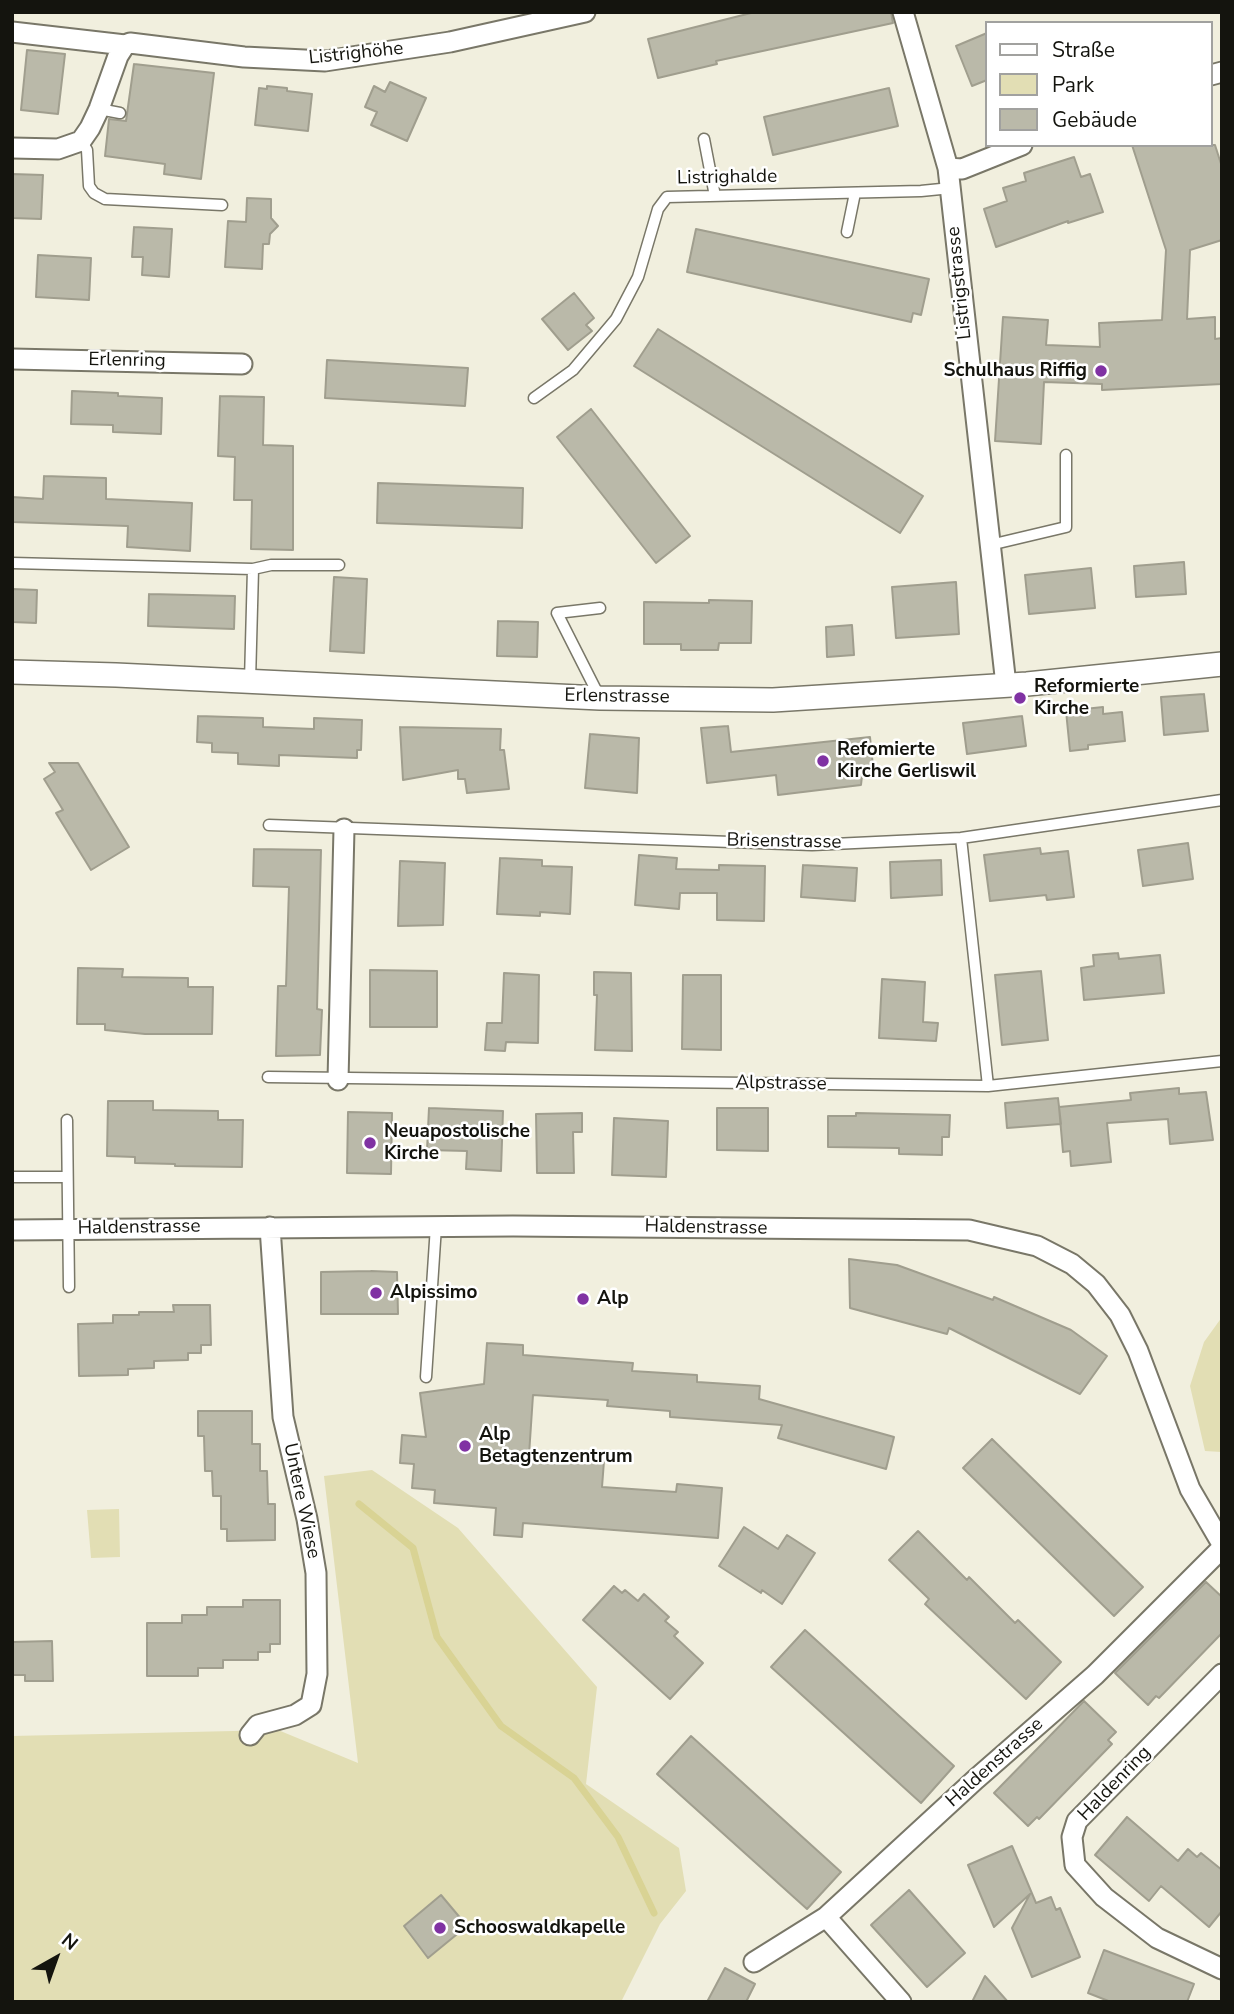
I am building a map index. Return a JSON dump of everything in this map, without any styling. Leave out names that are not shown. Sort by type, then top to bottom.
[{"type":"street","name":"Listrighöhe","points":[[12,32],[125,45],[135,43],[244,57],[325,61],[450,42],[585,12]]},
{"type":"street","name":"Listrigstrasse","points":[[903,12],[948,168],[1006,685]]},
{"type":"street","points":[[12,148],[58,149],[81,141],[99,109],[118,56],[125,45]]},
{"type":"street","points":[[948,168],[962,169],[1017,147]]},
{"type":"street","name":"Erlenring","points":[[12,359],[242,364]]},
{"type":"street","name":"Erlenstrasse","points":[[12,672],[600,698],[773,700],[1006,685],[1222,664]]},
{"type":"street","points":[[338,1080],[344,829]]},
{"type":"street","name":"Haldenstrasse","points":[[12,1230],[436,1226],[969,1230],[1037,1246],[1072,1264],[1096,1284],[1120,1315],[1138,1350],[1190,1489],[1222,1546],[1095,1675],[976,1779],[826,1917],[754,1962]]},
{"type":"street","name":"Untere Wiese","points":[[250,1735],[258,1725],[295,1716],[311,1705],[317,1674],[316,1573],[307,1519],[283,1417],[270,1227]]},
{"type":"street","name":"Haldenring","points":[[1222,1674],[1077,1821],[1072,1837],[1075,1864],[1104,1896],[1157,1938],[1222,1969]]},
{"type":"street","points":[[826,1917],[901,2002]]},
{"type":"lane","points":[[99,109],[120,113]]},
{"type":"lane","points":[[704,139],[715,196]]},
{"type":"lane","points":[[81,141],[87,150],[89,186],[94,193],[106,199],[222,205]]},
{"type":"lane","name":"Listrighalde","points":[[534,398],[573,370],[616,319],[638,277],[658,209],[667,197],[951,188]]},
{"type":"lane","points":[[847,232],[855,193]]},
{"type":"lane","points":[[989,545],[1066,527],[1066,455]]},
{"type":"lane","points":[[12,563],[253,569],[271,565],[340,565]]},
{"type":"lane","points":[[250,681],[253,569]]},
{"type":"lane","points":[[600,608],[558,612],[600,698]]},
{"type":"lane","name":"Brisenstrasse","points":[[269,825],[811,845],[961,838],[1222,800]]},
{"type":"lane","points":[[961,838],[988,1087]]},
{"type":"lane","name":"Alpstrasse","points":[[268,1077],[988,1087],[1222,1061]]},
{"type":"lane","points":[[67,1120],[69,1287]]},
{"type":"lane","points":[[12,1177],[67,1177]]},
{"type":"lane","points":[[426,1377],[436,1226]]},
{"type":"green space","points":[[1222,1317],[1222,1452],[1205,1451],[1190,1386],[1204,1342]]},
{"type":"green space","points":[[372,1470],[458,1528],[597,1687],[586,1784],[679,1848],[686,1891],[660,1924],[621,2002],[12,2002],[12,1736],[278,1730],[358,1763],[324,1476]]},
{"type":"green space","points":[[119,1509],[120,1557],[91,1558],[87,1510]]},
{"type":"building","points":[[755,12],[891,12],[893,23],[716,61],[717,64],[658,78],[648,39]]},
{"type":"building","points":[[986,33],[986,80],[972,86],[956,46]]},
{"type":"building","points":[[27,50],[65,54],[58,114],[21,110]]},
{"type":"building","points":[[134,64],[214,73],[201,179],[164,174],[165,164],[105,156],[109,119],[126,121]]},
{"type":"building","points":[[390,82],[426,98],[407,141],[371,125],[377,112],[365,107],[374,86],[385,92]]},
{"type":"building","points":[[267,86],[312,94],[308,131],[255,125],[259,88],[267,89]]},
{"type":"building","points":[[889,88],[898,126],[773,155],[764,117]]},
{"type":"building","points":[[1215,145],[1222,167],[1222,240],[1190,250],[1187,319],[1215,317],[1215,339],[1222,338],[1222,384],[1102,390],[1102,384],[1044,382],[1041,444],[995,441],[1003,317],[1048,320],[1046,345],[1100,347],[1099,323],[1162,320],[1166,250],[1133,147]]},
{"type":"building","points":[[1074,157],[1081,177],[1090,174],[1103,212],[1068,221],[996,247],[984,209],[1007,201],[1003,188],[1026,181],[1024,173]]},
{"type":"building","points":[[12,174],[43,175],[41,219],[12,218]]},
{"type":"building","points":[[247,198],[271,199],[271,218],[278,226],[270,234],[269,244],[263,244],[262,269],[225,267],[228,221],[246,222]]},
{"type":"building","points":[[134,227],[172,229],[169,277],[142,275],[143,257],[132,257]]},
{"type":"building","points":[[696,229],[929,279],[921,315],[913,313],[911,322],[687,272]]},
{"type":"building","points":[[38,255],[91,258],[89,300],[36,297]]},
{"type":"building","points":[[574,293],[594,318],[586,325],[592,331],[568,350],[542,319]]},
{"type":"building","points":[[658,329],[923,496],[900,533],[634,366]]},
{"type":"building","points":[[327,360],[468,368],[465,406],[325,398]]},
{"type":"building","points":[[72,391],[162,398],[161,434],[113,432],[113,425],[71,424]]},
{"type":"building","points":[[220,396],[264,397],[263,445],[293,446],[293,550],[251,549],[252,500],[234,500],[235,457],[218,456]]},
{"type":"building","points":[[591,409],[690,536],[656,563],[557,437]]},
{"type":"building","points":[[44,476],[106,478],[106,499],[192,503],[190,551],[127,547],[128,526],[12,522],[12,497],[43,499]]},
{"type":"building","points":[[378,483],[523,488],[522,528],[377,523]]},
{"type":"building","points":[[1184,562],[1186,594],[1136,597],[1134,566]]},
{"type":"building","points":[[1091,568],[1095,608],[1029,614],[1025,575]]},
{"type":"building","points":[[334,577],[367,579],[364,653],[330,651]]},
{"type":"building","points":[[956,582],[959,634],[896,638],[892,587]]},
{"type":"building","points":[[12,589],[37,590],[36,623],[12,622]]},
{"type":"building","points":[[149,594],[235,596],[234,629],[148,626]]},
{"type":"building","points":[[709,600],[752,601],[751,643],[719,643],[718,650],[681,650],[681,644],[644,644],[644,602],[709,603]]},
{"type":"building","points":[[498,621],[538,622],[537,657],[497,656]]},
{"type":"building","points":[[852,625],[854,655],[827,657],[826,627]]},
{"type":"building","points":[[1204,694],[1208,731],[1164,735],[1161,697]]},
{"type":"building","points":[[1103,707],[1103,714],[1122,712],[1125,741],[1088,745],[1088,749],[1070,751],[1066,711]]},
{"type":"building","points":[[198,716],[263,718],[263,727],[314,729],[314,718],[362,720],[361,750],[357,750],[357,758],[279,755],[279,766],[238,764],[238,753],[212,752],[212,743],[197,742]]},
{"type":"building","points":[[1022,716],[1026,746],[967,754],[963,723]]},
{"type":"building","name":"Refomierte Kirche Gerliswil","points":[[728,726],[731,752],[870,737],[874,776],[862,776],[861,785],[778,795],[776,775],[707,783],[701,728]]},
{"type":"building","points":[[400,727],[501,729],[500,750],[504,750],[509,789],[467,793],[465,779],[458,779],[458,770],[403,780]]},
{"type":"building","points":[[590,734],[639,738],[637,793],[585,788]]},
{"type":"building","points":[[49,763],[78,763],[129,847],[91,870],[56,813],[63,810],[44,779],[55,772]]},
{"type":"building","points":[[1188,843],[1193,879],[1143,886],[1138,850]]},
{"type":"building","points":[[1040,848],[1041,854],[1068,851],[1074,897],[1047,900],[1046,895],[990,901],[984,855]]},
{"type":"building","points":[[254,849],[321,850],[317,1009],[322,1010],[320,1055],[276,1056],[278,986],[286,986],[289,887],[253,886]]},
{"type":"building","points":[[639,855],[677,858],[676,869],[719,870],[719,865],[765,866],[764,921],[717,920],[717,893],[680,893],[679,909],[635,905]]},
{"type":"building","points":[[500,858],[542,860],[542,866],[572,867],[570,914],[497,914]]},
{"type":"building","points":[[941,860],[942,895],[891,898],[890,862]]},
{"type":"building","points":[[400,861],[445,863],[443,925],[398,926]]},
{"type":"building","points":[[803,865],[857,868],[855,901],[801,897]]},
{"type":"building","points":[[1118,953],[1119,959],[1160,955],[1164,993],[1084,1000],[1081,968],[1094,966],[1093,955]]},
{"type":"building","points":[[78,968],[123,969],[122,977],[188,978],[188,987],[213,987],[212,1034],[145,1034],[105,1030],[105,1024],[77,1024]]},
{"type":"building","points":[[370,970],[437,971],[437,1027],[370,1027]]},
{"type":"building","points":[[1041,971],[1048,1040],[1002,1045],[995,975]]},
{"type":"building","points":[[594,972],[631,973],[632,1051],[595,1050],[597,995],[594,995]]},
{"type":"building","points":[[504,973],[539,975],[538,1043],[506,1042],[505,1051],[485,1050],[487,1023],[502,1023]]},
{"type":"building","points":[[683,975],[721,975],[721,1050],[682,1049]]},
{"type":"building","points":[[882,979],[925,982],[923,1022],[938,1023],[936,1041],[879,1038]]},
{"type":"building","points":[[1179,1088],[1179,1094],[1206,1092],[1213,1140],[1170,1144],[1168,1119],[1107,1123],[1111,1162],[1071,1166],[1070,1151],[1063,1152],[1059,1107],[1131,1100],[1130,1093]]},
{"type":"building","points":[[1058,1098],[1061,1124],[1007,1128],[1005,1103]]},
{"type":"building","points":[[108,1101],[153,1101],[153,1110],[218,1111],[218,1120],[243,1120],[242,1167],[135,1163],[135,1157],[107,1156]]},
{"type":"building","points":[[429,1108],[503,1111],[501,1171],[466,1169],[467,1151],[427,1150]]},
{"type":"building","points":[[717,1108],[768,1108],[768,1151],[717,1150]]},
{"type":"building","name":"Neuapostolische Kirche","points":[[348,1112],[392,1113],[391,1174],[347,1173]]},
{"type":"building","points":[[582,1113],[582,1132],[573,1132],[574,1173],[537,1173],[536,1114]]},
{"type":"building","points":[[856,1113],[950,1115],[949,1137],[942,1137],[942,1155],[899,1154],[899,1148],[828,1147],[828,1116],[856,1116]]},
{"type":"building","points":[[614,1118],[668,1121],[666,1177],[612,1175]]},
{"type":"building","points":[[849,1259],[897,1265],[993,1300],[994,1297],[1071,1330],[1107,1356],[1080,1394],[949,1328],[947,1334],[850,1308]]},
{"type":"building","points":[[321,1272],[397,1272],[398,1314],[321,1314]]},
{"type":"building","points":[[173,1305],[210,1305],[211,1345],[201,1345],[201,1353],[188,1353],[188,1360],[154,1361],[154,1368],[128,1369],[128,1375],[79,1376],[78,1324],[113,1323],[113,1315],[174,1312]]},
{"type":"building","name":"Alp Betagtenzentrum","points":[[487,1343],[523,1345],[523,1355],[633,1363],[632,1371],[697,1375],[697,1382],[760,1386],[759,1399],[894,1437],[886,1469],[778,1438],[782,1425],[670,1417],[670,1411],[607,1406],[608,1400],[533,1395],[529,1455],[604,1461],[602,1487],[676,1492],[677,1484],[722,1488],[718,1538],[523,1523],[522,1537],[494,1535],[496,1508],[434,1503],[435,1490],[412,1488],[414,1464],[400,1463],[402,1435],[426,1437],[420,1393],[484,1384]]},
{"type":"building","points":[[198,1411],[252,1411],[252,1444],[260,1444],[260,1471],[267,1471],[268,1504],[275,1504],[275,1540],[227,1541],[227,1529],[221,1529],[221,1496],[213,1496],[212,1471],[205,1471],[204,1436],[198,1436]]},
{"type":"building","points":[[992,1439],[1143,1587],[1114,1616],[963,1468]]},
{"type":"building","points":[[744,1527],[778,1549],[787,1535],[815,1553],[782,1604],[719,1566]]},
{"type":"building","points":[[918,1531],[967,1580],[969,1577],[1015,1623],[1018,1620],[1061,1662],[1026,1699],[925,1604],[929,1599],[889,1560]]},
{"type":"building","points":[[1206,1582],[1222,1597],[1222,1633],[1159,1698],[1156,1696],[1148,1705],[1115,1673]]},
{"type":"building","points":[[614,1586],[622,1593],[625,1590],[638,1601],[644,1594],[669,1617],[665,1621],[678,1632],[674,1636],[703,1663],[670,1699],[583,1620]]},
{"type":"building","points":[[243,1600],[280,1600],[280,1644],[270,1644],[270,1652],[258,1652],[258,1660],[223,1660],[223,1668],[198,1668],[198,1676],[147,1676],[147,1623],[182,1623],[182,1615],[207,1615],[207,1607],[243,1607]]},
{"type":"building","points":[[805,1630],[954,1766],[921,1803],[771,1667]]},
{"type":"building","points":[[52,1641],[53,1681],[25,1681],[25,1675],[12,1675],[12,1642]]},
{"type":"building","points":[[1084,1701],[1116,1732],[1108,1740],[1112,1744],[1039,1819],[1037,1817],[1028,1826],[994,1793]]},
{"type":"building","points":[[691,1736],[841,1872],[807,1909],[657,1774]]},
{"type":"building","points":[[1127,1817],[1178,1861],[1188,1849],[1197,1857],[1201,1853],[1222,1870],[1222,1911],[1209,1927],[1161,1886],[1149,1901],[1095,1855]]},
{"type":"building","points":[[1012,1846],[1036,1903],[1051,1897],[1056,1910],[1060,1908],[1080,1957],[1032,1977],[1012,1928],[1030,1894],[994,1927],[968,1865]]},
{"type":"building","points":[[909,1890],[965,1953],[927,1987],[871,1925]]},
{"type":"building","name":"Schooswaldkapelle","points":[[441,1895],[467,1926],[428,1958],[404,1926]]},
{"type":"building","points":[[1104,1950],[1194,1984],[1187,2002],[1111,2002],[1088,1993]]},
{"type":"building","points":[[725,1968],[755,1984],[746,2002],[707,2002]]},
{"type":"building","points":[[985,1976],[1008,2002],[972,2002]]},
{"type":"waterway","points":[[359,1504],[413,1548],[437,1637],[501,1726],[574,1778],[618,1837],[654,1913]]},
{"type":"place","name":"Schulhaus Riffig","points":[[1101,371]]},
{"type":"place","name":"Reformierte Kirche","points":[[1020,698]]},
{"type":"place","name":"Refomierte Kirche Gerliswil","points":[[823,761]]},
{"type":"place","name":"Neuapostolische Kirche","points":[[370,1143]]},
{"type":"place","name":"Alpissimo","points":[[376,1293]]},
{"type":"place","name":"Alp","points":[[583,1299]]},
{"type":"place","name":"Alp Betagtenzentrum","points":[[465,1446]]},
{"type":"place","name":"Schooswaldkapelle","points":[[440,1928]]}]
